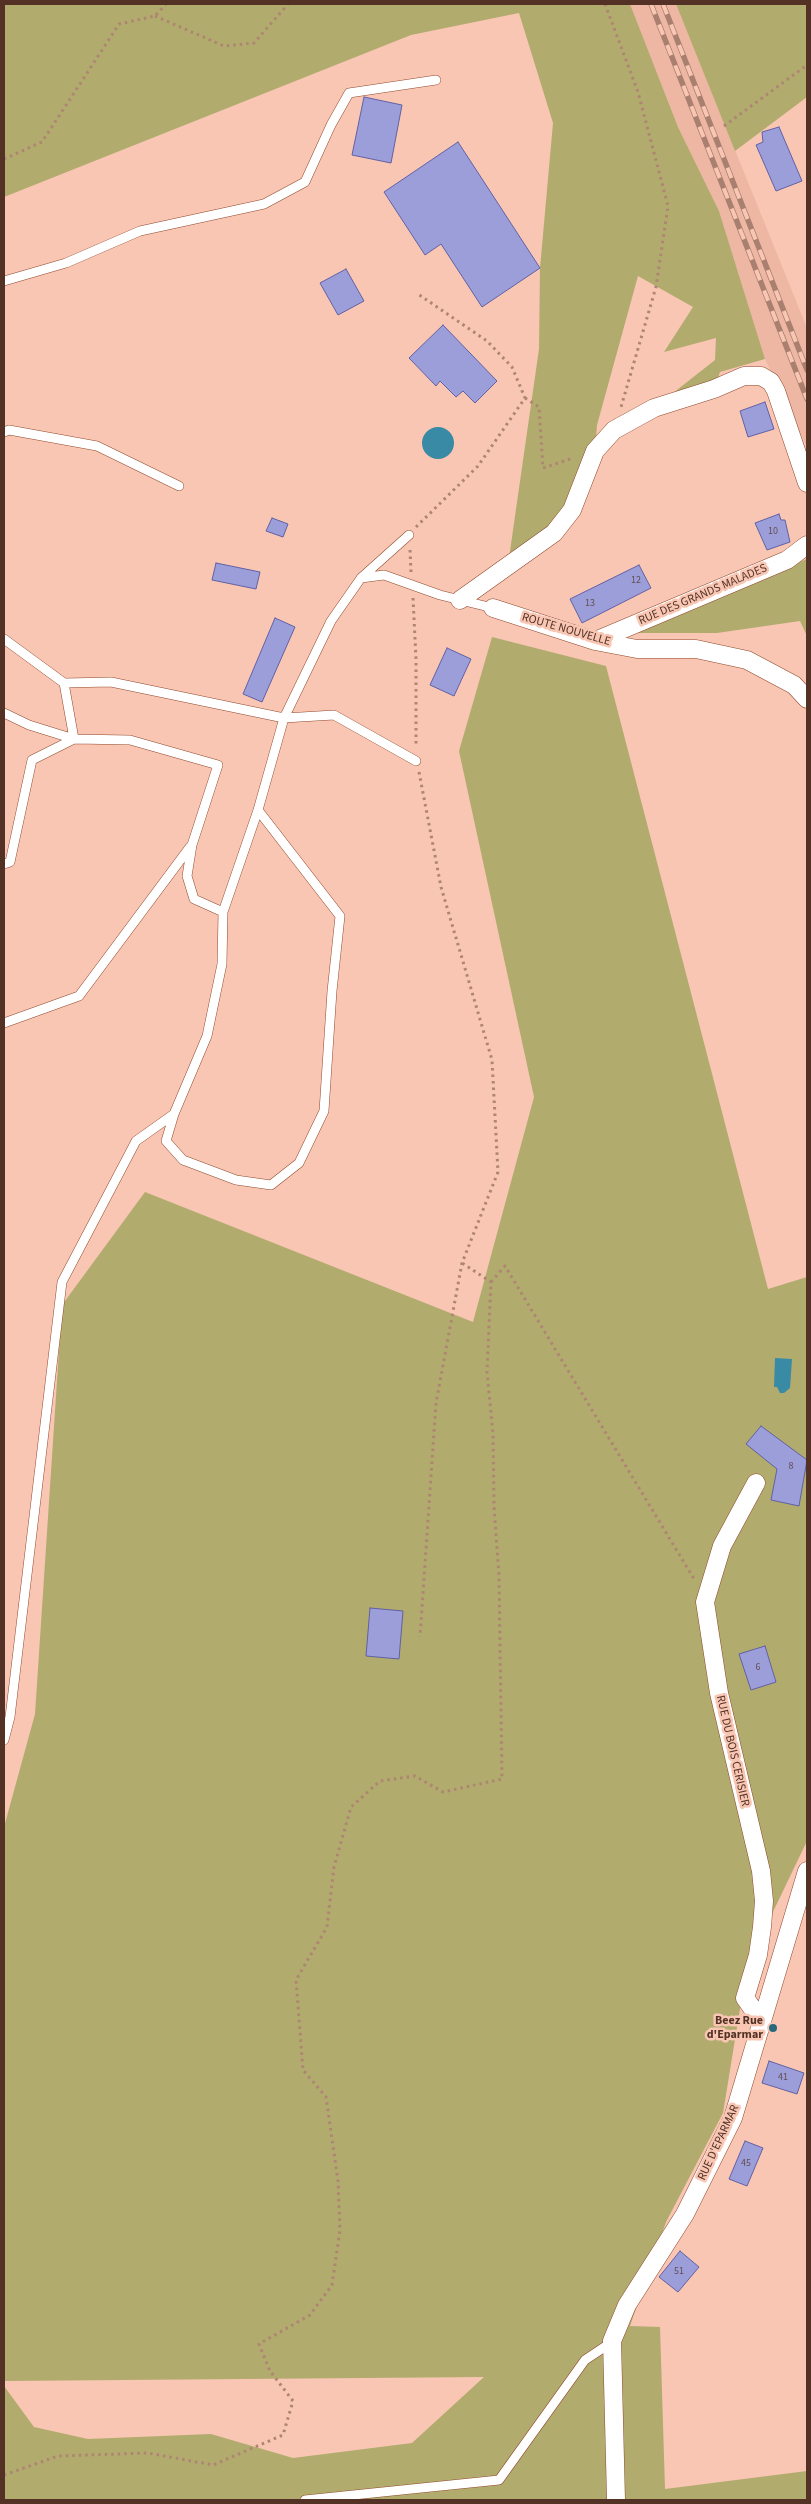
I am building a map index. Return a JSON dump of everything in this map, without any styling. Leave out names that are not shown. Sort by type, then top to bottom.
[{"type":"street","points":[[460,600],[554,533],[572,510],[595,451],[614,430],[654,408],[714,389],[744,376],[760,376],[771,382],[776,391],[807,483]]},
{"type":"street","name":"RUE DES GRANDS MALADES","points":[[595,641],[787,560],[807,545]]},
{"type":"street","name":"ROUTE NOUVELLE","points":[[493,608],[595,641],[637,649],[696,649],[747,660],[794,685],[807,699]]},
{"type":"street","name":"RUE DU BOIS CERISIER","points":[[756,1483],[722,1546],[705,1602],[719,1693],[762,1871],[764,1901],[762,1927],[758,1954],[745,1998],[762,2022]]},
{"type":"street","name":"RUE D'EPARMAR","points":[[612,2342],[627,2305],[685,2214],[733,2118],[807,1871]]},
{"type":"street","points":[[612,2342],[616,2500]]},
{"type":"lane","points":[[4,280],[66,263],[140,230],[264,204],[305,182],[331,125],[349,93],[436,80]]},
{"type":"lane","points":[[4,432],[9,430],[96,446],[179,486]]},
{"type":"lane","points":[[258,810],[340,916],[332,991],[324,1111],[299,1163],[270,1185],[236,1180],[183,1160],[166,1141],[174,1114],[207,1036],[222,964],[223,912],[258,810],[284,718],[331,621],[361,578],[409,535]]},
{"type":"lane","points":[[361,578],[384,575],[460,600],[493,608]]},
{"type":"lane","points":[[4,639],[64,683],[111,682],[284,718],[334,715],[416,761]]},
{"type":"lane","points":[[64,683],[74,739]]},
{"type":"lane","points":[[4,713],[29,726],[74,739],[130,740],[218,765],[192,845],[187,876],[194,899],[223,912]]},
{"type":"lane","points":[[4,864],[10,862],[32,760],[74,739]]},
{"type":"lane","points":[[4,1023],[79,996],[192,845]]},
{"type":"lane","points":[[4,1740],[10,1717],[62,1282],[136,1141],[174,1114]]},
{"type":"lane","points":[[305,2500],[499,2480],[585,2360],[612,2342]]},
{"type":"path","points":[[4,159],[42,142],[119,24],[155,16],[166,4]]},
{"type":"path","points":[[155,16],[224,46],[254,43],[288,4]]},
{"type":"path","points":[[605,4],[638,92],[668,206],[656,287],[614,430]]},
{"type":"path","points":[[724,126],[807,65]]},
{"type":"path","points":[[418,294],[487,340],[512,368],[525,398],[538,407],[543,468],[595,451]]},
{"type":"path","points":[[420,1637],[436,1404],[462,1263],[498,1172],[492,1060],[441,887],[416,761],[416,660],[409,535],[478,466],[525,398]]},
{"type":"path","points":[[462,1263],[491,1282]]},
{"type":"path","points":[[4,2475],[58,2456],[148,2453],[213,2465],[283,2435],[293,2401],[270,2371],[259,2344],[310,2315],[332,2285],[340,2230],[338,2181],[326,2098],[303,2070],[296,1980],[326,1927],[334,1867],[351,1807],[380,1781],[416,1776],[443,1792],[502,1779],[499,1576],[494,1506],[493,1434],[488,1372],[491,1282],[504,1266],[702,1592],[705,1602]]},
{"type":"shaded area","points":[[4,4],[630,4],[678,127],[719,211],[765,359],[720,372],[714,389],[654,408],[715,360],[716,338],[664,352],[693,307],[638,276],[597,425],[595,451],[572,510],[508,565],[539,349],[540,268],[553,123],[519,13],[411,35],[4,197]]},
{"type":"shaded area","points":[[630,4],[676,4],[807,328],[807,447],[765,359],[719,211],[678,127]]},
{"type":"shaded area","points":[[676,4],[807,4],[807,97],[735,151]]},
{"type":"shaded area","points":[[807,559],[807,636],[800,621],[717,633],[629,633]]},
{"type":"shaded area","points":[[492,637],[606,666],[768,1289],[807,1277],[807,1841],[747,1966],[723,2113],[666,2222],[630,2326],[660,2327],[665,2489],[807,2471],[807,2500],[4,2500],[4,2386],[34,2427],[88,2439],[211,2434],[293,2458],[412,2443],[484,2377],[4,2381],[4,1827],[35,1714],[62,1305],[145,1192],[473,1322],[534,1097],[459,751]]},
{"type":"water","points":[[438,427],[450,431],[454,443],[450,455],[438,459],[426,455],[422,443],[426,431]]},
{"type":"water","points":[[775,1358],[792,1359],[790,1388],[784,1393],[780,1393],[777,1387],[774,1387]]},
{"type":"building","points":[[364,97],[402,105],[391,163],[352,155]]},
{"type":"building","points":[[779,127],[802,181],[776,191],[756,145],[763,142],[762,132]]},
{"type":"building","points":[[458,142],[540,268],[482,307],[441,244],[425,255],[384,192]]},
{"type":"building","points":[[346,269],[364,301],[338,315],[320,283]]},
{"type":"building","points":[[443,325],[497,381],[475,403],[463,391],[456,397],[440,381],[436,386],[409,358]]},
{"type":"building","points":[[765,402],[774,429],[748,437],[740,411]]},
{"type":"building","points":[[779,514],[781,520],[785,520],[790,542],[767,550],[755,523]]},
{"type":"building","points":[[272,518],[288,524],[283,537],[266,531]]},
{"type":"building","points":[[216,563],[260,572],[256,589],[212,580]]},
{"type":"building","points":[[639,565],[651,588],[582,623],[570,599]]},
{"type":"building","points":[[275,618],[295,627],[262,702],[243,694]]},
{"type":"building","points":[[447,648],[471,659],[454,696],[430,685]]},
{"type":"building","points":[[761,1426],[807,1460],[799,1506],[771,1500],[777,1469],[746,1444]]},
{"type":"building","points":[[370,1608],[403,1611],[399,1659],[366,1656]]},
{"type":"building","points":[[765,1646],[776,1682],[751,1690],[739,1654]]},
{"type":"building","points":[[769,2061],[804,2073],[797,2094],[762,2083]]},
{"type":"building","points":[[745,2141],[763,2148],[747,2186],[729,2179]]},
{"type":"building","points":[[680,2251],[699,2267],[678,2292],[659,2277]]},
{"type":"railway","points":[[651,4],[807,399]]},
{"type":"railway","points":[[663,4],[807,370]]},
{"type":"place","name":"Beez Rue d'Eparmar","points":[[773,2028]]}]
